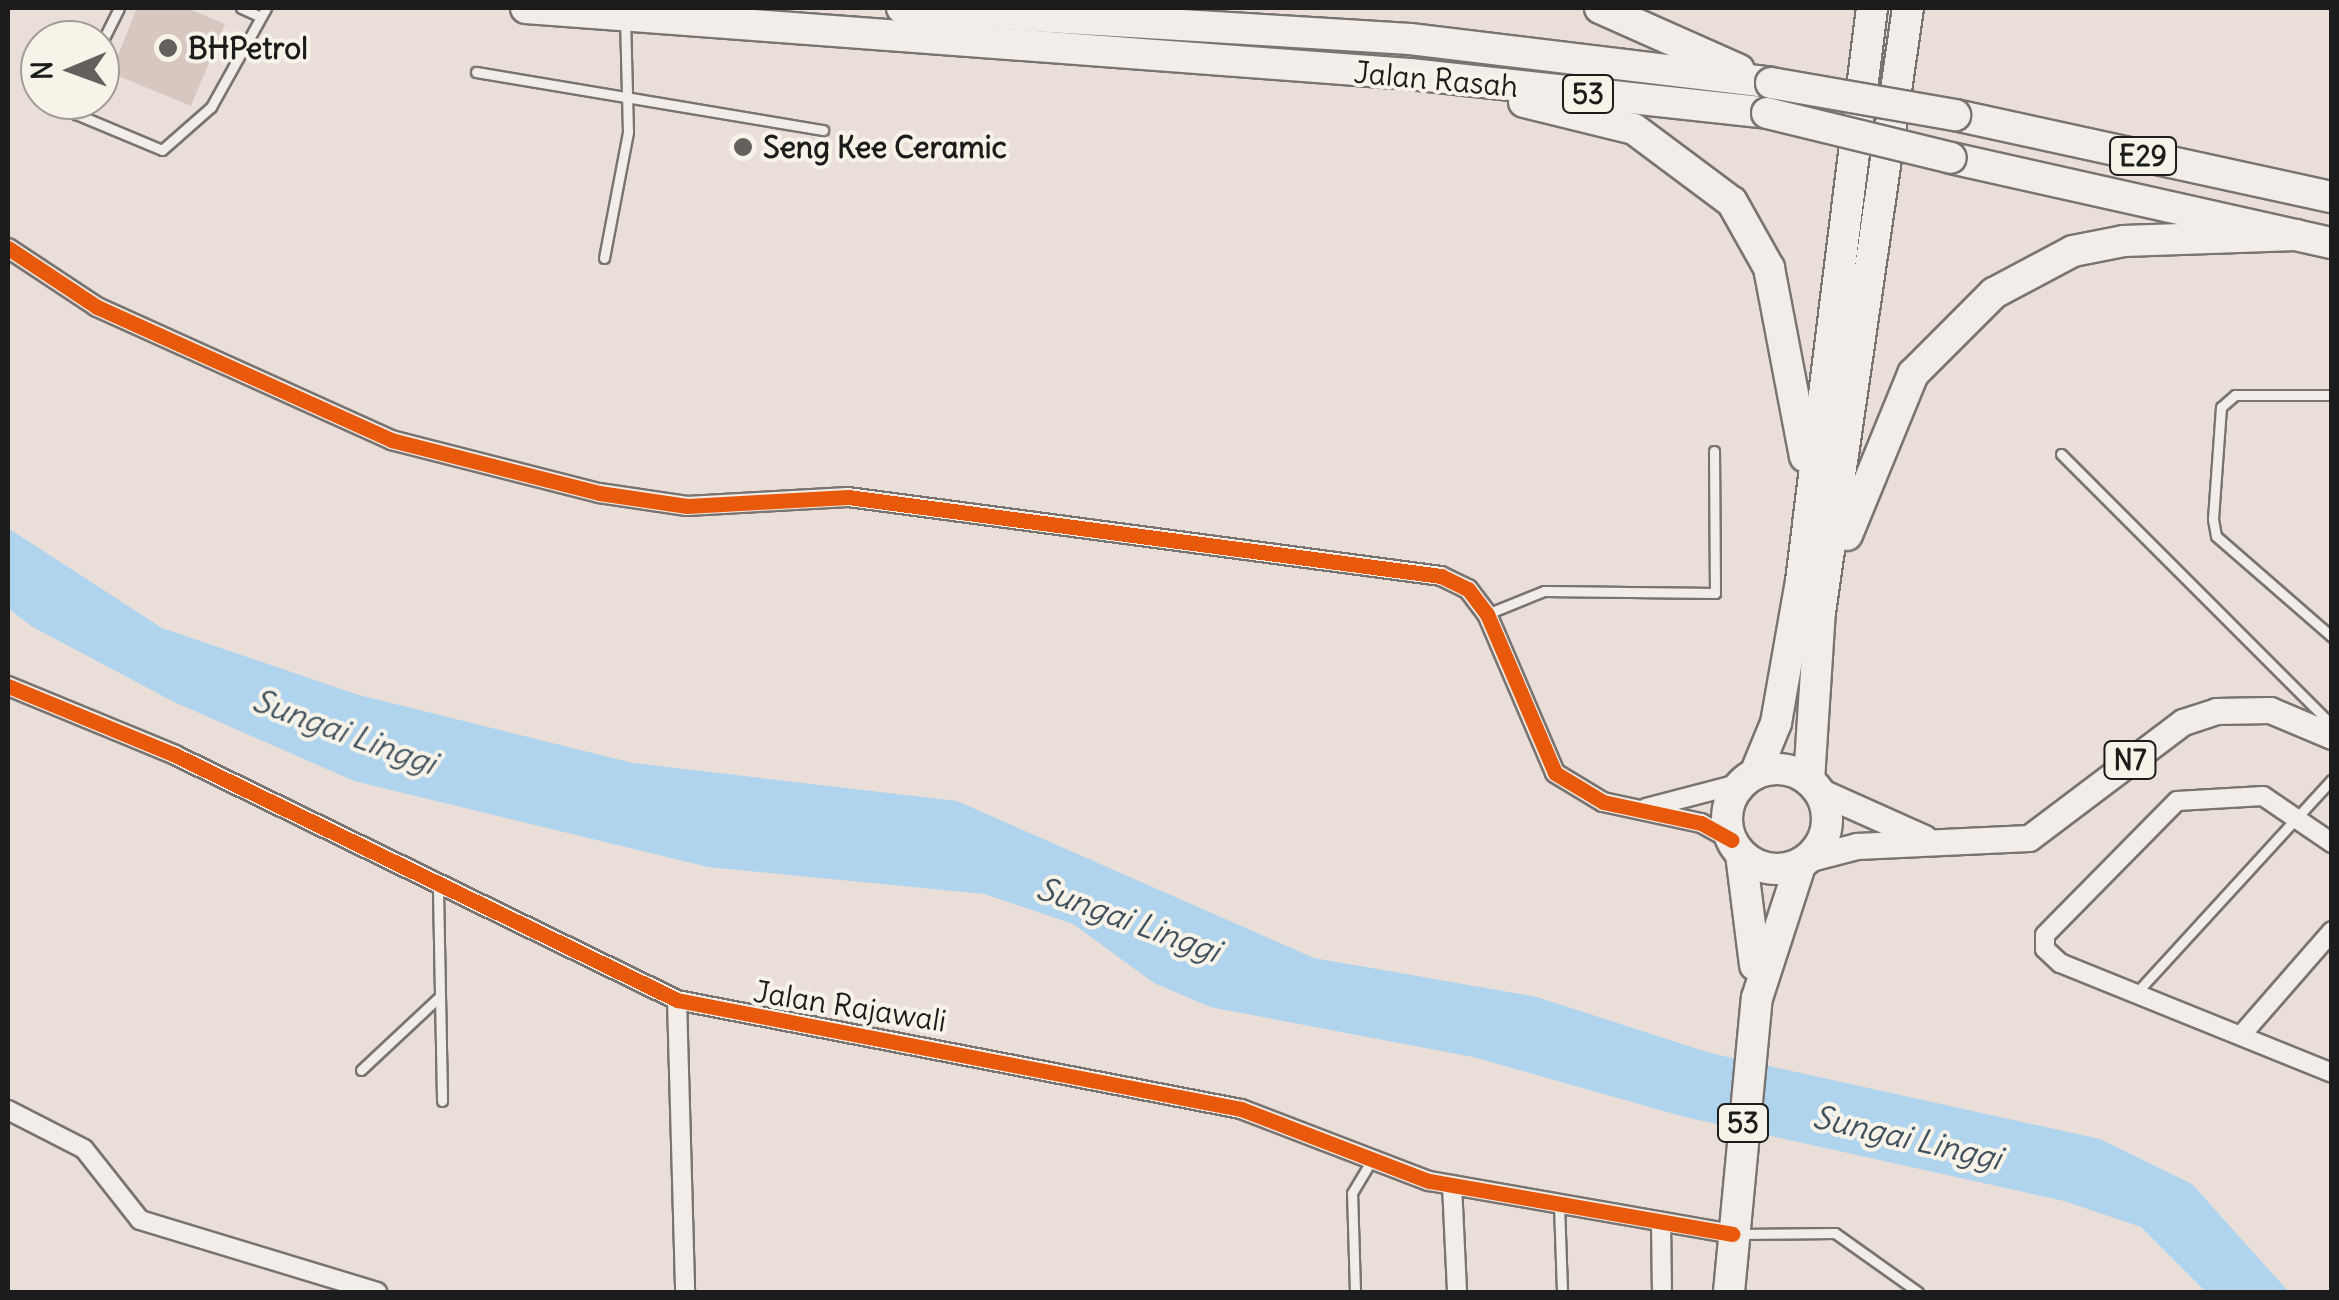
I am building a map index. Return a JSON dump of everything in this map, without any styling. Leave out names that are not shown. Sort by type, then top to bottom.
[{"type":"highway","name":"Jalan Rasah","points":[[526,8],[624,21],[1769,98],[1955,115],[2332,197]]},
{"type":"highway","name":"Jalan Rasah","points":[[902,8],[1410,40],[1769,98],[1951,158],[2332,244]]},
{"type":"highway","points":[[1600,8],[1769,98]]},
{"type":"highway","points":[[1810,494],[1872,8]]},
{"type":"highway","points":[[1820,612],[1908,8]]},
{"type":"highway","points":[[1410,74],[1634,130],[1732,202],[1770,268],[1810,494]]},
{"type":"highway","points":[[1820,612],[1913,374],[1994,293],[2090,248],[2296,236]]},
{"type":"highway","name":"53","points":[[1757,998],[1737,847],[1728,810],[1749,778],[1788,663],[1810,494]]},
{"type":"highway","name":"53","points":[[1729,1292],[1734,1202],[1757,998],[1803,863],[1824,835],[1814,786],[1820,612]]},
{"type":"highway","points":[[1749,778],[1782,769],[1814,786]]},
{"type":"highway","points":[[1737,847],[1766,868],[1803,863]]},
{"type":"main road","name":"N7","points":[[1803,863],[1937,844],[2028,838],[2183,722],[2216,711],[2270,710],[2332,736]]},
{"type":"main road","name":"N7","points":[[1814,786],[1937,844]]},
{"type":"street","points":[[8,248],[97,306],[440,455],[688,506],[848,497],[1441,576],[1468,589],[1487,614],[1555,772],[1603,802],[1645,808],[1737,847]]},
{"type":"street","name":"Jalan Rajawali","points":[[8,686],[175,756],[438,890],[676,1000],[1241,1109],[1335,1138],[1371,1161],[1452,1185],[1732,1234]]},
{"type":"street","points":[[1645,808],[1749,778]]},
{"type":"street","points":[[2332,843],[2299,818],[2238,792],[2178,800],[2046,935],[2060,964],[2244,1032],[2332,1073]]},
{"type":"street","points":[[2244,1032],[2332,931]]},
{"type":"street","points":[[676,1000],[685,1292]]},
{"type":"street","points":[[8,1110],[84,1148],[140,1220],[377,1292]]},
{"type":"street","points":[[1452,1185],[1456,1292]]},
{"type":"street","points":[[1661,1222],[1662,1292]]},
{"type":"lane","points":[[90,120],[162,150],[210,107],[262,12],[241,8]]},
{"type":"lane","points":[[604,258],[628,96],[624,21]]},
{"type":"lane","points":[[476,72],[823,130]]},
{"type":"lane","points":[[2332,395],[2235,395],[2220,407],[2213,518],[2216,536],[2332,638]]},
{"type":"lane","points":[[1487,614],[1544,592],[1715,594],[1714,451]]},
{"type":"lane","points":[[2060,454],[2332,726]]},
{"type":"lane","points":[[2138,991],[2332,779]]},
{"type":"lane","points":[[438,890],[442,1102]]},
{"type":"lane","points":[[361,1070],[440,996]]},
{"type":"lane","points":[[1355,1292],[1352,1193],[1371,1161]]},
{"type":"lane","points":[[1559,1204],[1562,1292]]},
{"type":"lane","points":[[1732,1234],[1835,1233],[1918,1292]]},
{"type":"water","name":"Sungai Linggi","points":[[8,528],[162,628],[359,695],[633,763],[957,801],[1314,958],[1537,997],[1710,1053],[2100,1139],[2192,1184],[2289,1292],[2206,1292],[2141,1227],[2064,1201],[1685,1117],[1473,1057],[1210,1007],[1154,983],[1073,924],[984,894],[708,867],[354,781],[174,702],[31,626],[8,608]]},
{"type":"building","name":"BHPetrol","points":[[137,8],[186,8],[225,24],[191,106],[120,77],[120,50]]},
{"type":"cycle path","points":[[8,248],[97,307],[391,440],[599,493],[687,506],[848,497],[1441,576],[1468,589],[1487,614],[1555,773],[1603,802],[1701,823],[1732,840]]},
{"type":"cycle path","points":[[8,686],[175,755],[677,1000],[1241,1109],[1429,1181],[1732,1234]]},
{"type":"place","name":"BHPetrol","points":[[168,48]]},
{"type":"place","name":"Seng Kee Ceramic","points":[[743,147]]}]
